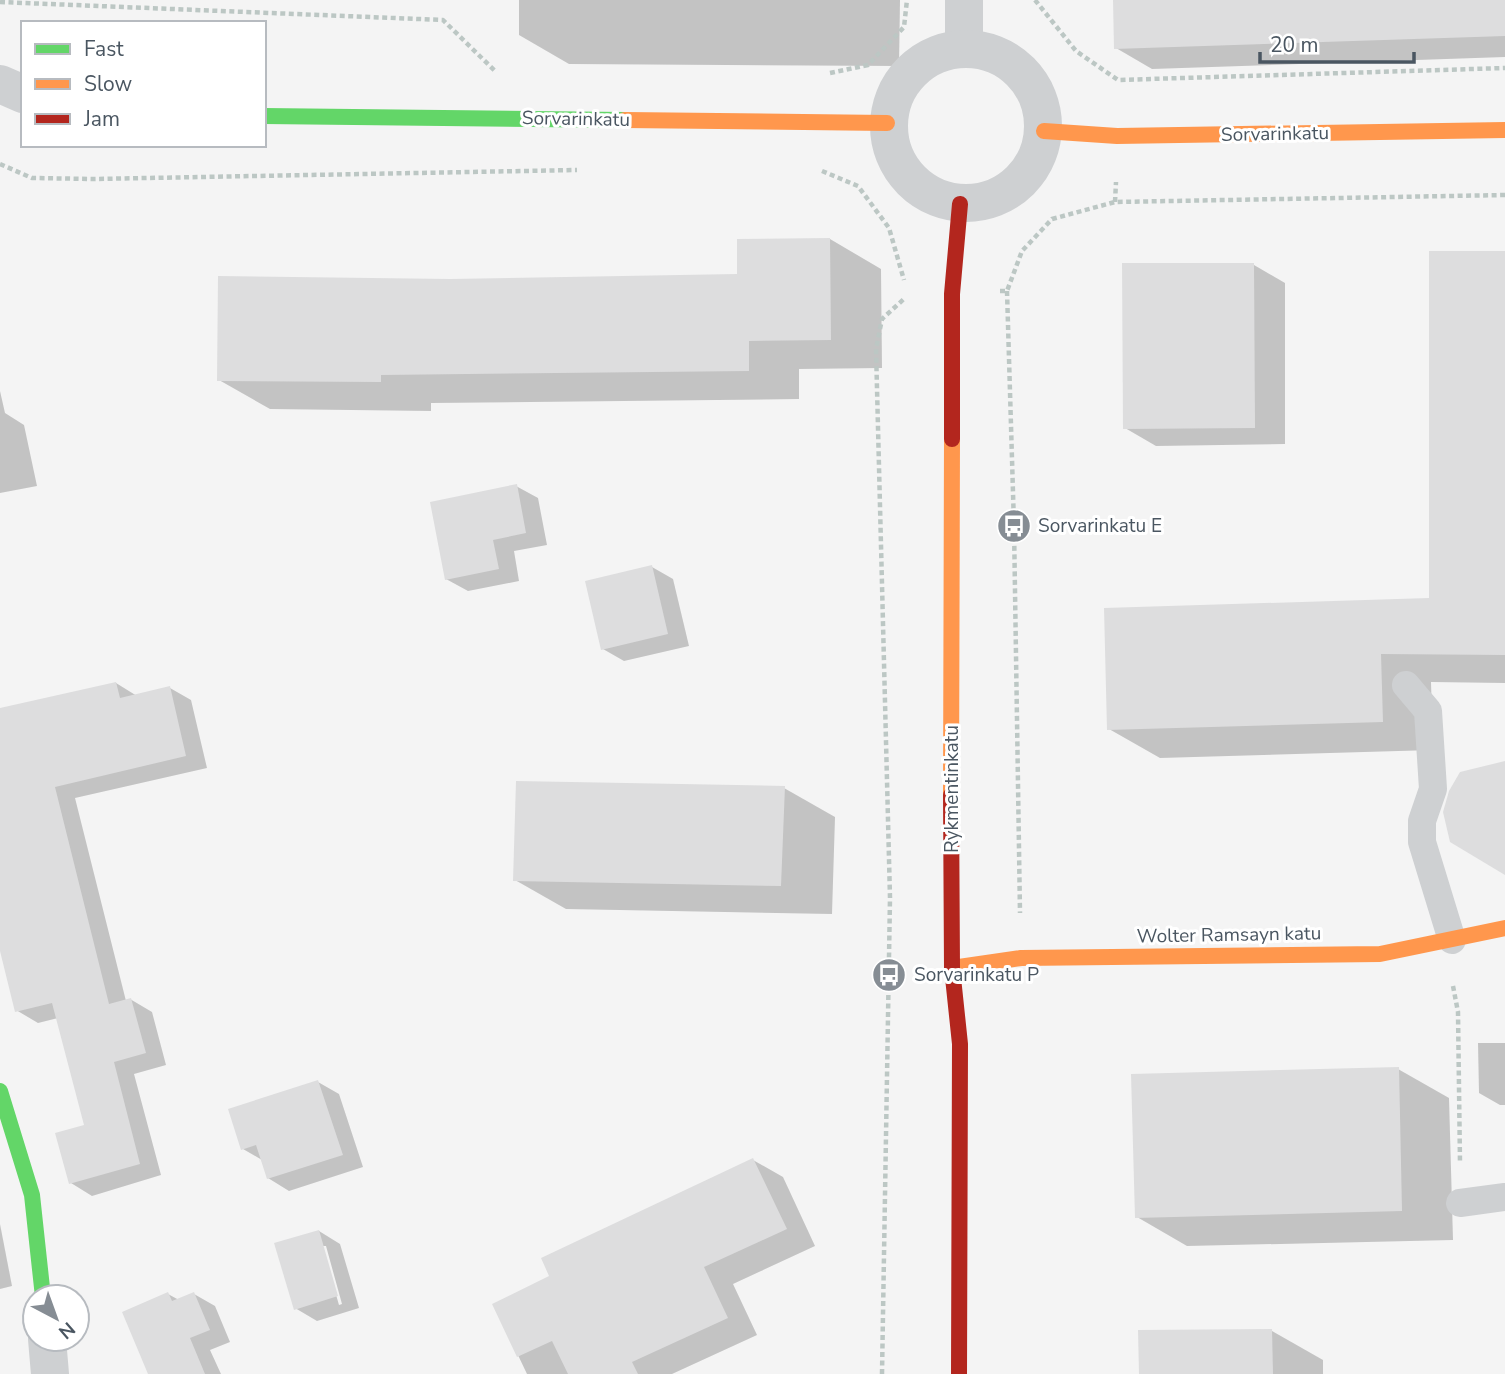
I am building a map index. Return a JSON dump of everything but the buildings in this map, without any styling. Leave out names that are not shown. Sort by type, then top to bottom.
[{"type":"street","points":[[964,0],[964,47]]},
{"type":"street","points":[[964,47],[1005,58],[1035,89],[1044,131],[1031,170],[995,199],[960,204],[921,190],[896,161],[887,123],[896,91],[925,58],[964,47]]},
{"type":"street","points":[[0,84],[21,93]]},
{"type":"street","name":"Sorvarinkatu","points":[[266,116],[887,123]]},
{"type":"street","name":"Sorvarinkatu","points":[[1044,131],[1117,136],[1505,130]]},
{"type":"street","name":"Rykmentinkatu","points":[[959,1374],[960,1044],[952,968],[952,294],[960,204]]},
{"type":"street","name":"Wolter Ramsayn katu","points":[[952,968],[1021,958],[1380,954],[1505,928]]},
{"type":"street","points":[[0,1091],[32,1195],[41,1283]]},
{"type":"street","points":[[48,1353],[50,1374]]},
{"type":"lane","points":[[1406,685],[1428,710],[1433,789],[1422,821],[1422,842],[1452,940]]},
{"type":"lane","points":[[1460,1203],[1505,1197]]},
{"type":"path","points":[[830,73],[868,65],[904,27],[907,0]]},
{"type":"path","points":[[1035,0],[1076,51],[1118,80],[1505,68]]},
{"type":"path","points":[[0,2],[443,20],[502,77]]},
{"type":"path","points":[[0,164],[33,178],[94,179],[589,169]]},
{"type":"path","points":[[821,170],[858,186],[889,228],[908,295]]},
{"type":"path","points":[[1021,958],[1007,291],[1022,250],[1052,219],[1115,202],[1505,195]]},
{"type":"path","points":[[882,1374],[890,898],[876,349],[882,319],[908,295],[1007,291]]},
{"type":"path","points":[[1451,975],[1458,1012],[1460,1203]]},
{"type":"traffic: fast","points":[[266,116],[625,120]]},
{"type":"traffic: fast","points":[[0,1091],[32,1195],[41,1283]]},
{"type":"traffic: slow","points":[[625,120],[887,123]]},
{"type":"traffic: slow","points":[[1044,131],[1117,136],[1505,130]]},
{"type":"traffic: slow","points":[[951,795],[952,439]]},
{"type":"traffic: slow","points":[[952,968],[1021,958],[1380,954],[1505,928]]},
{"type":"traffic: jam","points":[[952,439],[952,294],[960,204]]},
{"type":"traffic: jam","points":[[951,795],[952,968],[960,1044],[959,1374]]},
{"type":"place","name":"Sorvarinkatu E","points":[[1014,526]]},
{"type":"place","name":"Sorvarinkatu P","points":[[889,975]]}]
